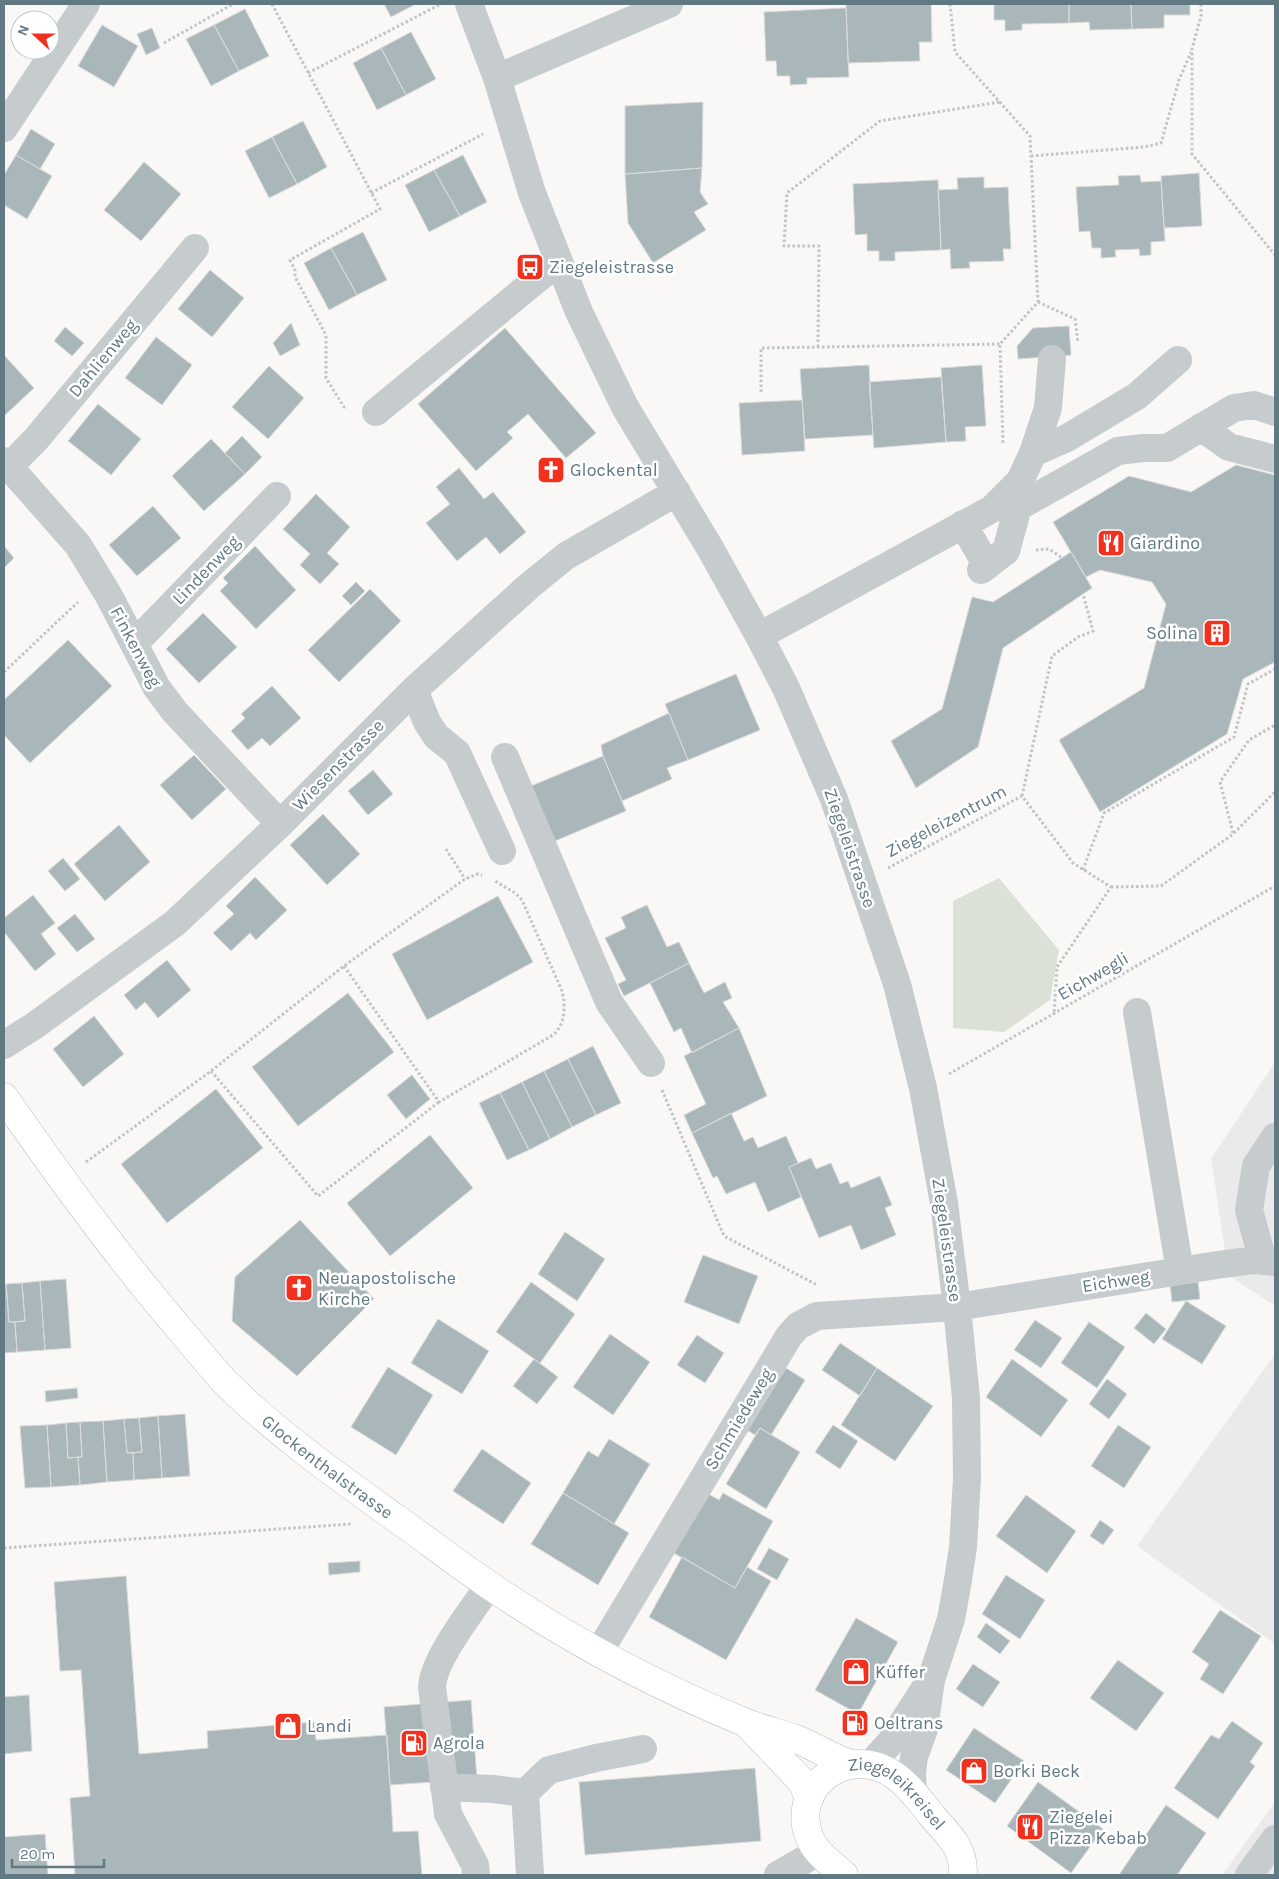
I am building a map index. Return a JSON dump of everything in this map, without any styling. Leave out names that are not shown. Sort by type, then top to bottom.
[{"type":"main road","name":"Glockenthalstrasse","points":[[4,1098],[61,1180],[121,1259],[202,1357],[247,1403],[278,1430],[345,1482],[489,1585],[599,1652],[680,1694],[747,1724],[798,1740],[841,1761],[861,1764]]},
{"type":"main road","name":"Glockenthalstrasse","points":[[747,1724],[803,1783],[809,1799]]},
{"type":"main road","name":"Ziegeleikreisel","points":[[844,1875],[818,1852],[811,1841],[805,1819],[809,1799],[816,1786],[826,1775],[839,1767],[861,1764],[889,1772],[913,1794],[949,1835],[970,1870]]},
{"type":"street","points":[[4,128],[86,4]]},
{"type":"street","name":"Ziegeleistrasse","points":[[469,4],[497,78],[532,193],[579,312],[621,398],[650,451],[677,492],[759,636],[786,688],[834,799],[896,984],[923,1088],[944,1203],[957,1307],[966,1398],[968,1478],[963,1546],[951,1618],[930,1680],[924,1728],[915,1752],[912,1772],[913,1794]]},
{"type":"street","points":[[497,78],[669,4]]},
{"type":"street","name":"Dahlienweg","points":[[6,464],[36,438],[195,248]]},
{"type":"street","points":[[376,412],[558,262]]},
{"type":"street","points":[[964,524],[984,568],[1006,551],[1019,494],[1048,408],[1052,359]]},
{"type":"street","points":[[1033,453],[1067,438],[1137,396],[1178,360]]},
{"type":"street","points":[[759,636],[1019,494],[1118,451],[1167,448],[1234,408],[1254,405],[1275,412]]},
{"type":"street","points":[[1201,428],[1228,447],[1275,459]]},
{"type":"street","name":"Finkenweg","points":[[6,464],[78,545],[100,581],[157,688],[174,712],[280,824]]},
{"type":"street","name":"Wiesenstrasse","points":[[4,1045],[34,1026],[175,923],[280,824],[414,690],[566,556],[677,492]]},
{"type":"street","name":"Lindenweg","points":[[134,644],[277,496]]},
{"type":"street","points":[[414,690],[427,722],[436,736],[457,753],[502,851]]},
{"type":"street","points":[[505,757],[609,1002],[651,1063]]},
{"type":"street","points":[[1137,1012],[1180,1271]]},
{"type":"street","points":[[1269,1262],[1249,1210],[1256,1166],[1275,1137]]},
{"type":"street","name":"Eichweg","points":[[957,1307],[1236,1262],[1269,1262]]},
{"type":"street","name":"Schmiedeweg","points":[[599,1652],[789,1336],[798,1326],[808,1319],[817,1316],[957,1307]]},
{"type":"street","points":[[476,1875],[475,1865],[448,1814],[432,1678],[447,1649],[489,1585]]},
{"type":"street","name":"Ziegeleistrasse","points":[[861,1764],[894,1737],[930,1680]]},
{"type":"street","points":[[444,1787],[493,1789],[524,1793],[549,1770],[643,1749]]},
{"type":"street","points":[[524,1793],[530,1875]]},
{"type":"street","points":[[1249,1875],[1275,1839]]},
{"type":"street","points":[[778,1875],[818,1852]]},
{"type":"path","points":[[164,44],[233,4]]},
{"type":"path","points":[[272,4],[380,209],[290,260],[295,270],[295,277],[326,335],[326,378],[344,407],[376,412]]},
{"type":"path","points":[[308,73],[442,4]]},
{"type":"path","points":[[950,4],[955,52],[1030,136],[1038,302]]},
{"type":"path","points":[[1031,156],[1144,147],[1161,143],[1179,80],[1192,49],[1201,16],[1202,4]]},
{"type":"path","points":[[1192,49],[1192,154],[1275,256]]},
{"type":"path","points":[[818,347],[819,246],[784,246],[787,193],[880,121],[1000,102]]},
{"type":"path","points":[[371,193],[509,120]]},
{"type":"path","points":[[761,392],[761,348],[1000,344]]},
{"type":"path","points":[[4,672],[100,581]]},
{"type":"path","name":"Ziegeleizentrum","points":[[1083,594],[1093,631],[1078,637],[1052,656],[1022,796],[1073,863],[1112,887]]},
{"type":"path","points":[[1083,870],[1104,814],[1234,737],[1248,684],[1275,668]]},
{"type":"path","points":[[1233,834],[1220,782],[1249,740],[1275,725]]},
{"type":"path","points":[[1054,1015],[1057,967],[1112,887],[1161,886],[1233,834],[1275,792]]},
{"type":"path","name":"Ziegeleizentrum","points":[[883,871],[1022,796]]},
{"type":"path","points":[[446,849],[465,879]]},
{"type":"path","points":[[61,1180],[211,1071],[344,966],[465,879],[478,874],[486,876]]},
{"type":"path","points":[[211,1071],[318,1196],[440,1102],[559,1030],[562,1023],[565,1000],[522,900],[515,893],[493,880]]},
{"type":"path","name":"Eichwegli","points":[[923,1088],[1054,1015],[1275,886]]},
{"type":"path","points":[[344,966],[440,1102]]},
{"type":"path","points":[[651,1063],[724,1236],[842,1299],[845,1313]]},
{"type":"path","points":[[4,1548],[353,1524]]},
{"type":"shaded area","points":[[999,878],[1059,950],[1050,1000],[1004,1032],[953,1028],[953,901]]},
{"type":"shaded area","points":[[1275,1062],[1275,1306],[1229,1276],[1211,1159]]},
{"type":"shaded area","points":[[1275,1354],[1275,1644],[1137,1546]]},
{"type":"shaded area","points":[[1275,1802],[1275,1875],[1222,1875]]},
{"type":"building","points":[[384,4],[416,4],[391,17]]},
{"type":"building","points":[[846,4],[931,4],[932,42],[919,42],[920,61],[848,63]]},
{"type":"building","points":[[994,4],[1069,4],[1069,23],[1022,24],[1022,30],[1005,31],[1005,20],[994,20]]},
{"type":"building","points":[[1069,4],[1131,4],[1132,29],[1090,30],[1089,22],[1069,23]]},
{"type":"building","points":[[1131,4],[1190,4],[1190,15],[1164,15],[1164,28],[1132,29]]},
{"type":"building","points":[[846,8],[849,77],[807,78],[807,84],[790,85],[790,76],[777,76],[776,61],[766,61],[764,12]]},
{"type":"building","points":[[245,9],[269,56],[239,71],[214,25]]},
{"type":"building","points":[[102,25],[138,46],[114,87],[78,66]]},
{"type":"building","points":[[214,25],[239,71],[211,86],[186,39]]},
{"type":"building","points":[[152,28],[160,48],[146,55],[137,34]]},
{"type":"building","points":[[411,32],[436,79],[406,95],[381,48]]},
{"type":"building","points":[[381,48],[406,95],[377,110],[353,63]]},
{"type":"building","points":[[703,102],[702,168],[625,174],[625,106]]},
{"type":"building","points":[[303,121],[327,167],[297,184],[272,137]]},
{"type":"building","points":[[31,129],[55,144],[40,169],[16,155]]},
{"type":"building","points":[[272,137],[297,184],[269,198],[245,151]]},
{"type":"building","points":[[16,155],[52,176],[27,219],[4,205],[4,175]]},
{"type":"building","points":[[463,155],[487,202],[460,216],[434,170]]},
{"type":"building","points":[[144,162],[181,194],[141,241],[104,210]]},
{"type":"building","points":[[702,168],[700,192],[708,204],[694,212],[706,230],[653,263],[628,223],[625,174]]},
{"type":"building","points":[[434,170],[460,216],[429,232],[405,185]]},
{"type":"building","points":[[1199,173],[1202,226],[1164,228],[1161,176]]},
{"type":"building","points":[[1140,175],[1141,182],[1161,181],[1165,241],[1151,242],[1151,255],[1140,256],[1139,249],[1115,250],[1116,257],[1101,258],[1101,248],[1092,248],[1090,231],[1079,232],[1076,187],[1119,185],[1118,176]]},
{"type":"building","points":[[984,177],[984,188],[1008,187],[1011,249],[1003,249],[1004,261],[969,262],[970,268],[951,269],[950,249],[941,250],[938,190],[958,189],[957,178]]},
{"type":"building","points":[[938,180],[941,250],[895,252],[895,261],[879,261],[879,251],[867,251],[867,234],[855,235],[853,184]]},
{"type":"building","points":[[363,232],[387,280],[357,295],[331,248]]},
{"type":"building","points":[[331,248],[357,295],[329,310],[304,263]]},
{"type":"building","points":[[210,270],[244,298],[212,337],[178,309]]},
{"type":"building","points":[[291,323],[300,345],[280,356],[273,343]]},
{"type":"building","points":[[1069,326],[1071,355],[1018,359],[1017,346],[1033,328]]},
{"type":"building","points":[[65,327],[84,343],[72,356],[54,341]]},
{"type":"building","points":[[505,328],[596,433],[566,458],[528,414],[507,432],[513,438],[476,471],[418,404]]},
{"type":"building","points":[[156,337],[192,365],[162,405],[125,378]]},
{"type":"building","points":[[4,355],[34,388],[4,416]]},
{"type":"building","points":[[869,365],[873,435],[805,439],[800,369]]},
{"type":"building","points":[[982,365],[986,426],[965,427],[966,441],[946,442],[941,368]]},
{"type":"building","points":[[269,366],[304,398],[268,439],[232,407]]},
{"type":"building","points":[[941,377],[946,442],[874,448],[869,382]]},
{"type":"building","points":[[802,400],[805,451],[742,455],[739,403]]},
{"type":"building","points":[[98,404],[141,439],[111,475],[68,441]]},
{"type":"building","points":[[242,436],[262,457],[245,474],[225,453]]},
{"type":"building","points":[[211,439],[245,474],[204,511],[172,476]]},
{"type":"building","name":"Solina","points":[[1236,465],[1275,475],[1275,662],[1243,679],[1227,734],[1100,812],[1059,740],[1144,688],[1166,604],[1152,582],[1100,570],[1086,577],[1053,522],[1129,476],[1191,492]]},
{"type":"building","points":[[459,468],[484,499],[493,492],[526,532],[500,554],[486,537],[457,561],[426,523],[450,504],[436,487]]},
{"type":"building","points":[[316,494],[350,527],[327,553],[339,564],[320,584],[300,565],[310,554],[283,529]]},
{"type":"building","points":[[153,506],[181,538],[137,576],[109,545]]},
{"type":"building","points":[[4,546],[14,558],[4,568]]},
{"type":"building","points":[[255,546],[296,590],[256,629],[220,591],[228,583],[223,578]]},
{"type":"building","points":[[1071,552],[1092,588],[1003,648],[978,747],[916,788],[891,741],[942,709],[972,597],[993,602]]},
{"type":"building","points":[[356,582],[365,591],[351,605],[342,596]]},
{"type":"building","points":[[370,589],[401,621],[339,682],[308,650]]},
{"type":"building","points":[[203,613],[237,647],[199,683],[166,649]]},
{"type":"building","points":[[68,640],[112,686],[30,763],[4,735],[4,700]]},
{"type":"building","points":[[736,674],[760,730],[688,760],[665,704]]},
{"type":"building","points":[[272,686],[301,718],[270,746],[262,738],[248,750],[231,731],[245,718],[241,714]]},
{"type":"building","points":[[669,713],[688,760],[667,768],[672,779],[622,801],[603,756],[601,745]]},
{"type":"building","points":[[194,755],[226,789],[192,820],[160,785]]},
{"type":"building","points":[[603,756],[626,811],[555,841],[531,786]]},
{"type":"building","points":[[373,770],[393,794],[368,815],[348,791]]},
{"type":"building","points":[[323,814],[360,854],[327,885],[290,845]]},
{"type":"building","points":[[119,825],[150,862],[105,901],[74,864]]},
{"type":"building","points":[[63,858],[80,879],[65,891],[48,871]]},
{"type":"building","points":[[255,877],[287,910],[256,940],[250,933],[231,951],[213,933],[234,914],[226,906]]},
{"type":"building","points":[[33,895],[55,923],[41,934],[56,954],[35,971],[4,932],[4,918]]},
{"type":"building","points":[[498,896],[533,962],[427,1020],[392,954]]},
{"type":"building","points":[[647,905],[667,947],[679,942],[689,963],[624,996],[618,984],[626,980],[605,938],[626,928],[621,917]]},
{"type":"building","points":[[75,914],[95,939],[77,952],[57,928]]},
{"type":"building","points":[[167,960],[191,990],[158,1018],[145,1002],[136,1010],[124,995]]},
{"type":"building","points":[[689,963],[704,993],[725,982],[732,998],[723,1002],[739,1028],[692,1053],[681,1028],[674,1032],[650,983]]},
{"type":"building","points":[[348,993],[394,1052],[298,1126],[252,1067]]},
{"type":"building","points":[[94,1016],[124,1054],[83,1087],[53,1049]]},
{"type":"building","points":[[739,1028],[767,1096],[692,1133],[684,1115],[706,1104],[684,1056]]},
{"type":"building","points":[[593,1046],[621,1103],[596,1115],[568,1059]]},
{"type":"building","points":[[568,1059],[596,1115],[572,1127],[544,1071]]},
{"type":"building","points":[[544,1071],[572,1127],[550,1139],[522,1082]]},
{"type":"building","points":[[412,1075],[430,1099],[406,1119],[387,1095]]},
{"type":"building","points":[[522,1082],[550,1139],[529,1150],[500,1093]]},
{"type":"building","points":[[216,1089],[263,1148],[167,1223],[121,1164]]},
{"type":"building","points":[[500,1093],[529,1150],[507,1160],[479,1103]]},
{"type":"building","points":[[731,1113],[744,1141],[753,1137],[758,1148],[786,1136],[798,1163],[789,1167],[801,1197],[768,1212],[755,1182],[726,1194],[717,1176],[713,1178],[692,1133]]},
{"type":"building","points":[[430,1135],[473,1188],[390,1256],[347,1203]]},
{"type":"building","points":[[811,1158],[816,1169],[831,1163],[840,1184],[848,1181],[851,1188],[880,1176],[892,1205],[885,1208],[896,1235],[861,1250],[851,1225],[819,1238],[789,1167]]},
{"type":"building","name":"Neuapostolische Kirche","points":[[300,1220],[374,1299],[297,1376],[232,1321],[235,1277]]},
{"type":"building","points":[[565,1232],[605,1259],[577,1301],[538,1274]]},
{"type":"building","points":[[703,1255],[758,1276],[739,1324],[684,1302]]},
{"type":"building","points":[[66,1279],[71,1348],[45,1350],[40,1281]]},
{"type":"building","points":[[40,1281],[45,1350],[17,1352],[15,1322],[25,1321],[22,1283]]},
{"type":"building","points":[[531,1282],[575,1314],[540,1363],[496,1332]]},
{"type":"building","points":[[1198,1282],[1200,1299],[1172,1302],[1170,1285]]},
{"type":"building","points":[[22,1283],[25,1321],[9,1322],[6,1284]]},
{"type":"building","points":[[4,1284],[6,1284],[9,1322],[15,1322],[17,1352],[4,1353]]},
{"type":"building","points":[[1186,1301],[1226,1326],[1202,1364],[1162,1339]]},
{"type":"building","points":[[1146,1313],[1166,1329],[1154,1344],[1134,1328]]},
{"type":"building","points":[[438,1319],[489,1351],[462,1394],[411,1363]]},
{"type":"building","points":[[1035,1320],[1062,1338],[1041,1368],[1014,1350]]},
{"type":"building","points":[[1089,1322],[1125,1347],[1097,1388],[1061,1363]]},
{"type":"building","points":[[610,1334],[650,1362],[613,1415],[573,1387]]},
{"type":"building","points":[[697,1335],[724,1353],[705,1383],[677,1365]]},
{"type":"building","points":[[840,1343],[877,1368],[860,1396],[822,1370]]},
{"type":"building","points":[[534,1359],[558,1377],[537,1404],[513,1386]]},
{"type":"building","points":[[1012,1359],[1068,1400],[1041,1437],[986,1397]]},
{"type":"building","points":[[388,1367],[433,1395],[396,1455],[351,1427]]},
{"type":"building","points":[[786,1368],[805,1380],[771,1435],[760,1428],[755,1435],[747,1430]]},
{"type":"building","points":[[877,1368],[933,1406],[895,1461],[841,1425]]},
{"type":"building","points":[[1107,1379],[1127,1394],[1109,1419],[1089,1404]]},
{"type":"building","points":[[77,1388],[78,1398],[46,1402],[45,1391]]},
{"type":"building","points":[[185,1414],[190,1476],[162,1478],[158,1416]]},
{"type":"building","points":[[158,1416],[162,1478],[134,1480],[133,1453],[142,1452],[139,1418]]},
{"type":"building","points":[[139,1418],[142,1452],[127,1453],[124,1419]]},
{"type":"building","points":[[124,1419],[127,1453],[133,1453],[134,1480],[107,1482],[103,1421]]},
{"type":"building","points":[[103,1421],[107,1482],[80,1485],[78,1457],[82,1457],[80,1422]]},
{"type":"building","points":[[80,1422],[82,1457],[68,1458],[66,1423]]},
{"type":"building","points":[[66,1423],[68,1458],[78,1457],[80,1485],[51,1487],[47,1425]]},
{"type":"building","points":[[47,1425],[51,1487],[25,1488],[20,1426]]},
{"type":"building","points":[[833,1425],[858,1441],[840,1469],[815,1452]]},
{"type":"building","points":[[1118,1425],[1151,1447],[1124,1488],[1091,1466]]},
{"type":"building","points":[[760,1428],[800,1452],[766,1509],[726,1484]]},
{"type":"building","points":[[609,1439],[650,1464],[614,1524],[563,1493],[588,1451],[598,1457]]},
{"type":"building","points":[[482,1449],[531,1483],[503,1524],[453,1491]]},
{"type":"building","points":[[705,1492],[719,1500],[723,1493],[773,1521],[735,1588],[672,1552]]},
{"type":"building","points":[[563,1493],[629,1533],[598,1585],[531,1544]]},
{"type":"building","points":[[1026,1495],[1076,1531],[1047,1573],[996,1536]]},
{"type":"building","points":[[1100,1520],[1114,1530],[1103,1545],[1090,1536]]},
{"type":"building","points":[[769,1548],[789,1559],[777,1580],[757,1569]]},
{"type":"building","points":[[682,1557],[735,1588],[747,1567],[771,1581],[726,1660],[649,1617]]},
{"type":"building","points":[[360,1561],[360,1572],[329,1575],[328,1563]]},
{"type":"building","points":[[1006,1575],[1045,1600],[1020,1639],[982,1614]]},
{"type":"building","name":"Landi","points":[[126,1576],[139,1754],[208,1748],[207,1731],[314,1722],[316,1740],[387,1735],[393,1832],[418,1831],[422,1875],[75,1875],[70,1798],[90,1796],[81,1670],[60,1671],[54,1582]]},
{"type":"building","points":[[1220,1610],[1261,1636],[1223,1694],[1200,1679],[1209,1664],[1192,1652]]},
{"type":"building","points":[[856,1618],[898,1642],[858,1714],[815,1690]]},
{"type":"building","points":[[986,1623],[1010,1641],[1000,1654],[977,1637]]},
{"type":"building","points":[[1118,1660],[1164,1693],[1136,1731],[1090,1698]]},
{"type":"building","points":[[973,1664],[1000,1682],[983,1707],[956,1689]]},
{"type":"building","points":[[29,1695],[32,1751],[4,1754],[4,1697]]},
{"type":"building","points":[[471,1700],[477,1779],[390,1785],[384,1707]]},
{"type":"building","points":[[1232,1721],[1263,1743],[1250,1762],[1255,1766],[1218,1819],[1174,1788],[1211,1735],[1219,1739]]},
{"type":"building","points":[[974,1728],[1024,1761],[995,1803],[946,1770]]},
{"type":"building","points":[[755,1768],[761,1841],[585,1855],[579,1782]]},
{"type":"building","points":[[1038,1782],[1103,1829],[1071,1873],[1007,1826]]},
{"type":"building","points":[[1166,1805],[1206,1833],[1177,1875],[1119,1875]]},
{"type":"building","points":[[45,1834],[48,1875],[4,1875],[4,1837]]},
{"type":"place","name":"Ziegeleistrasse","points":[[530,267]]},
{"type":"place","name":"Glockental","points":[[551,470]]},
{"type":"place","name":"Giardino","points":[[1111,543]]},
{"type":"place","name":"Solina","points":[[1217,633]]},
{"type":"place","name":"Neuapostolische Kirche","points":[[299,1288]]},
{"type":"place","name":"Küffer","points":[[856,1672]]},
{"type":"place","name":"Oeltrans","points":[[855,1723]]},
{"type":"place","name":"Landi","points":[[288,1726]]},
{"type":"place","name":"Agrola","points":[[414,1743]]},
{"type":"place","name":"Borki Beck","points":[[974,1771]]},
{"type":"place","name":"Ziegelei Pizza Kebab","points":[[1030,1827]]}]
